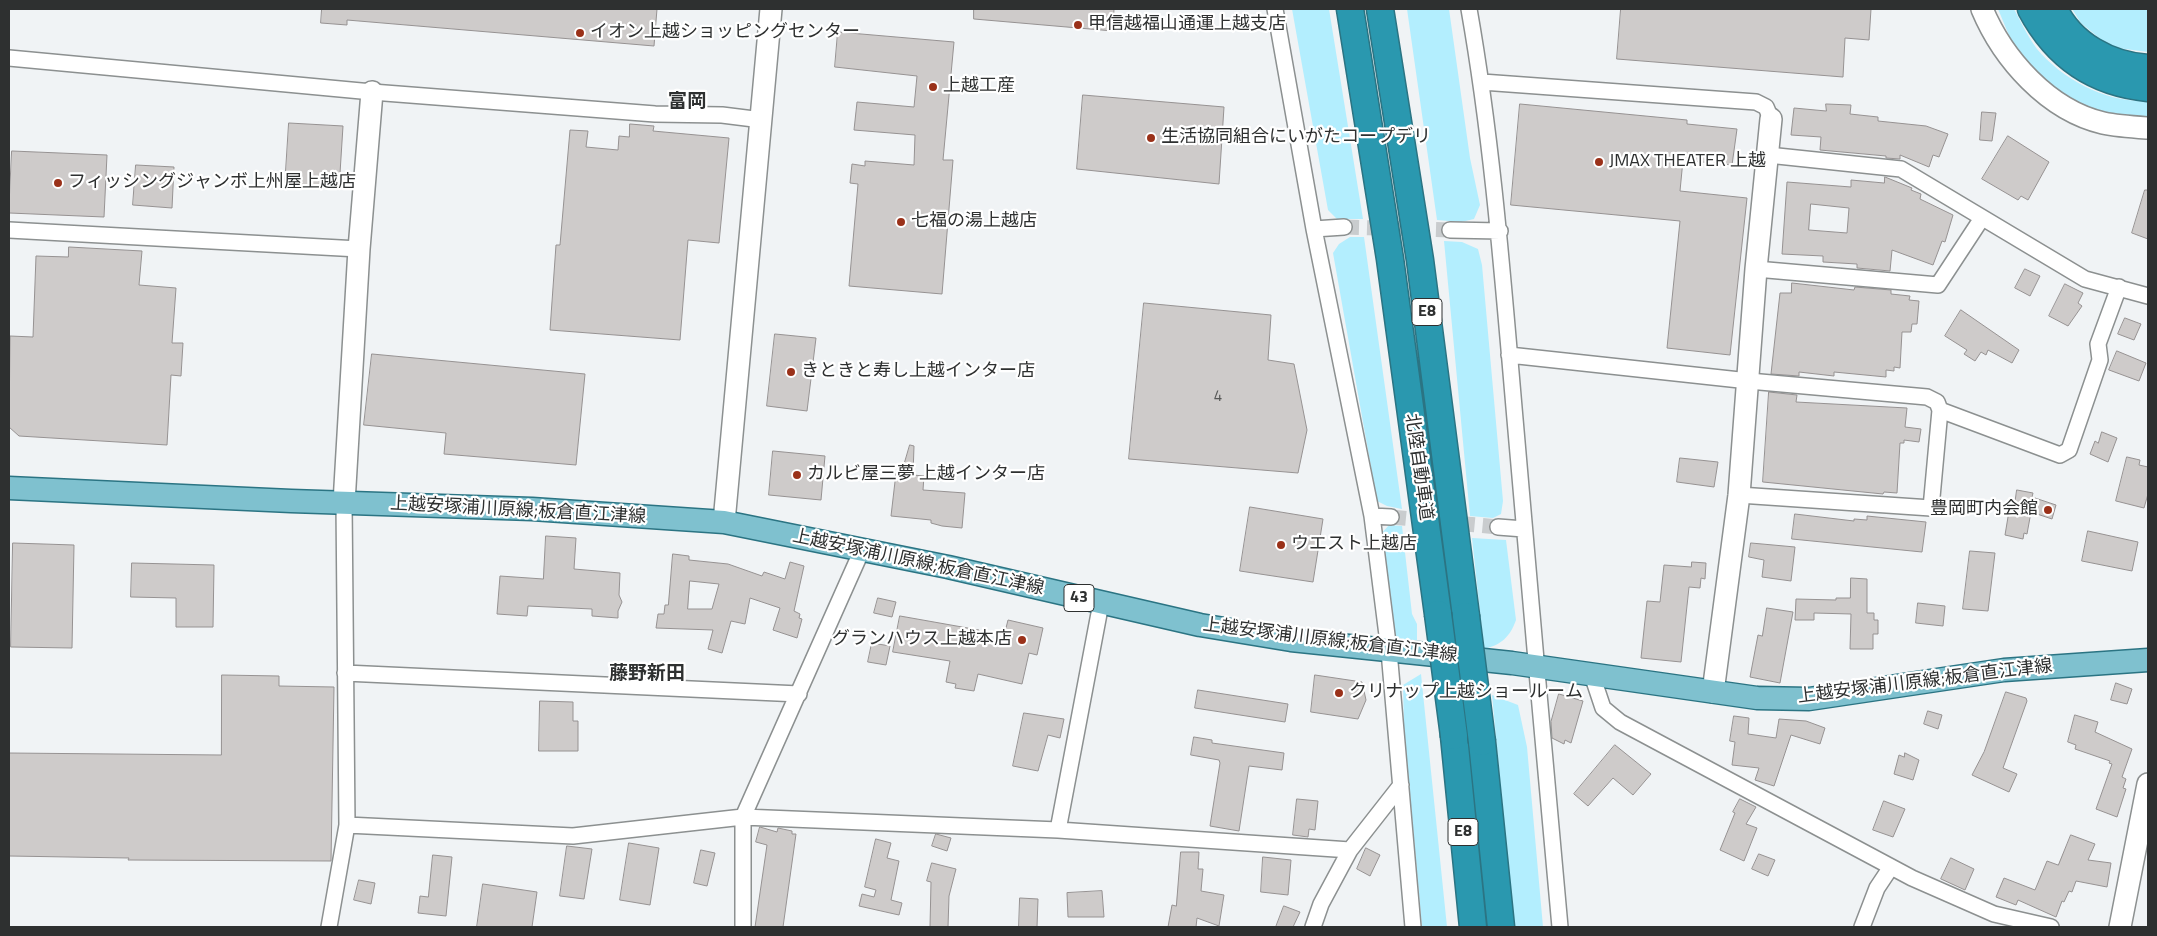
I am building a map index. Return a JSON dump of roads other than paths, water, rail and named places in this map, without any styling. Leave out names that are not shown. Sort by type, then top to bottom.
[{"type":"highway","name":"北陸自動車道","points":[[1350,9],[1390,259],[1438,614],[1454,736],[1473,927]]},
{"type":"highway","name":"北陸自動車道","points":[[1380,9],[1420,260],[1482,742],[1501,927]]},
{"type":"highway","points":[[1395,9],[1419,207],[1420,260]]},
{"type":"highway","points":[[2031,9],[2041,28],[2058,49],[2078,66],[2104,79],[2148,88]]},
{"type":"highway","points":[[2054,9],[2071,34],[2090,50],[2111,60],[2134,67],[2148,68]]},
{"type":"main road","name":"上越安塚浦川原線;板倉直江津線","points":[[9,488],[344,503],[532,509],[724,522],[862,550],[1200,626],[1291,640],[1535,666],[1757,698],[1808,699],[2004,670],[2148,660]]},
{"type":"street","points":[[724,522],[771,9]]},
{"type":"street","points":[[1275,9],[1314,229],[1372,516],[1389,651],[1413,927]]},
{"type":"street","points":[[1469,9],[1482,82],[1500,231],[1535,666],[1560,927]]},
{"type":"street","points":[[1982,9],[2003,47],[2020,71],[2044,93],[2073,110],[2102,123],[2148,128]]},
{"type":"street","points":[[9,58],[372,92],[655,114],[722,115],[762,120]]},
{"type":"street","points":[[1482,82],[1756,102],[1766,108],[1771,119],[1756,269],[1739,495],[1713,692]]},
{"type":"street","points":[[329,927],[347,825],[344,673],[344,503],[359,249],[372,92]]},
{"type":"street","points":[[1768,155],[1902,169],[2085,279],[2148,296]]},
{"type":"street","points":[[1756,269],[1938,285],[1982,218]]},
{"type":"street","points":[[1314,229],[1344,227]]},
{"type":"street","points":[[9,230],[359,249]]},
{"type":"street","points":[[1450,230],[1500,231]]},
{"type":"street","points":[[1940,410],[2060,455],[2069,450],[2100,360],[2098,344],[2119,287]]},
{"type":"street","points":[[1510,355],[1749,381],[1927,396],[1937,402],[1940,410],[1932,508],[1739,495]]},
{"type":"street","points":[[1372,516],[1391,517]]},
{"type":"street","points":[[1498,527],[1524,529]]},
{"type":"street","points":[[744,927],[743,817],[862,550]]},
{"type":"street","points":[[1058,830],[1101,603]]},
{"type":"street","points":[[344,673],[799,694]]},
{"type":"street","points":[[1592,675],[1603,708],[1620,722],[1891,867],[1994,914],[2050,927]]},
{"type":"street","points":[[2120,927],[2143,836],[2148,784]]},
{"type":"street","points":[[1313,927],[1321,904],[1350,850],[1401,785]]},
{"type":"street","points":[[347,825],[573,836],[743,817],[1058,830],[1350,850]]},
{"type":"street","points":[[1862,927],[1877,888],[1891,867]]},
{"type":"tunnel","points":[[1344,227],[1450,230]]},
{"type":"tunnel","points":[[1391,517],[1498,527]]},
{"type":"place","name":"甲信越福山通運上越支店","points":[[1078,25]]},
{"type":"place","name":"イオン上越ショッピングセンター","points":[[580,33]]},
{"type":"place","name":"上越工産","points":[[933,87]]},
{"type":"place","name":"生活協同組合にいがたコープデリ","points":[[1151,138]]},
{"type":"place","name":"JMAX THEATER 上越","points":[[1599,162]]},
{"type":"place","name":"フィッシングジャンボ上州屋上越店","points":[[58,183]]},
{"type":"place","name":"七福の湯上越店","points":[[901,222]]},
{"type":"place","name":"きときと寿し上越インター店","points":[[791,372]]},
{"type":"place","name":"カルビ屋三夢 上越インター店","points":[[797,475]]},
{"type":"place","name":"豊岡町内会館","points":[[2048,510]]},
{"type":"place","name":"ウエスト上越店","points":[[1281,545]]},
{"type":"place","name":"グランハウス上越本店","points":[[1022,640]]},
{"type":"place","name":"クリナップ上越ショールーム","points":[[1339,693]]},
{"type":"district","name":"富岡","points":[[687,102]]},
{"type":"district","name":"藤野新田","points":[[647,674]]}]
